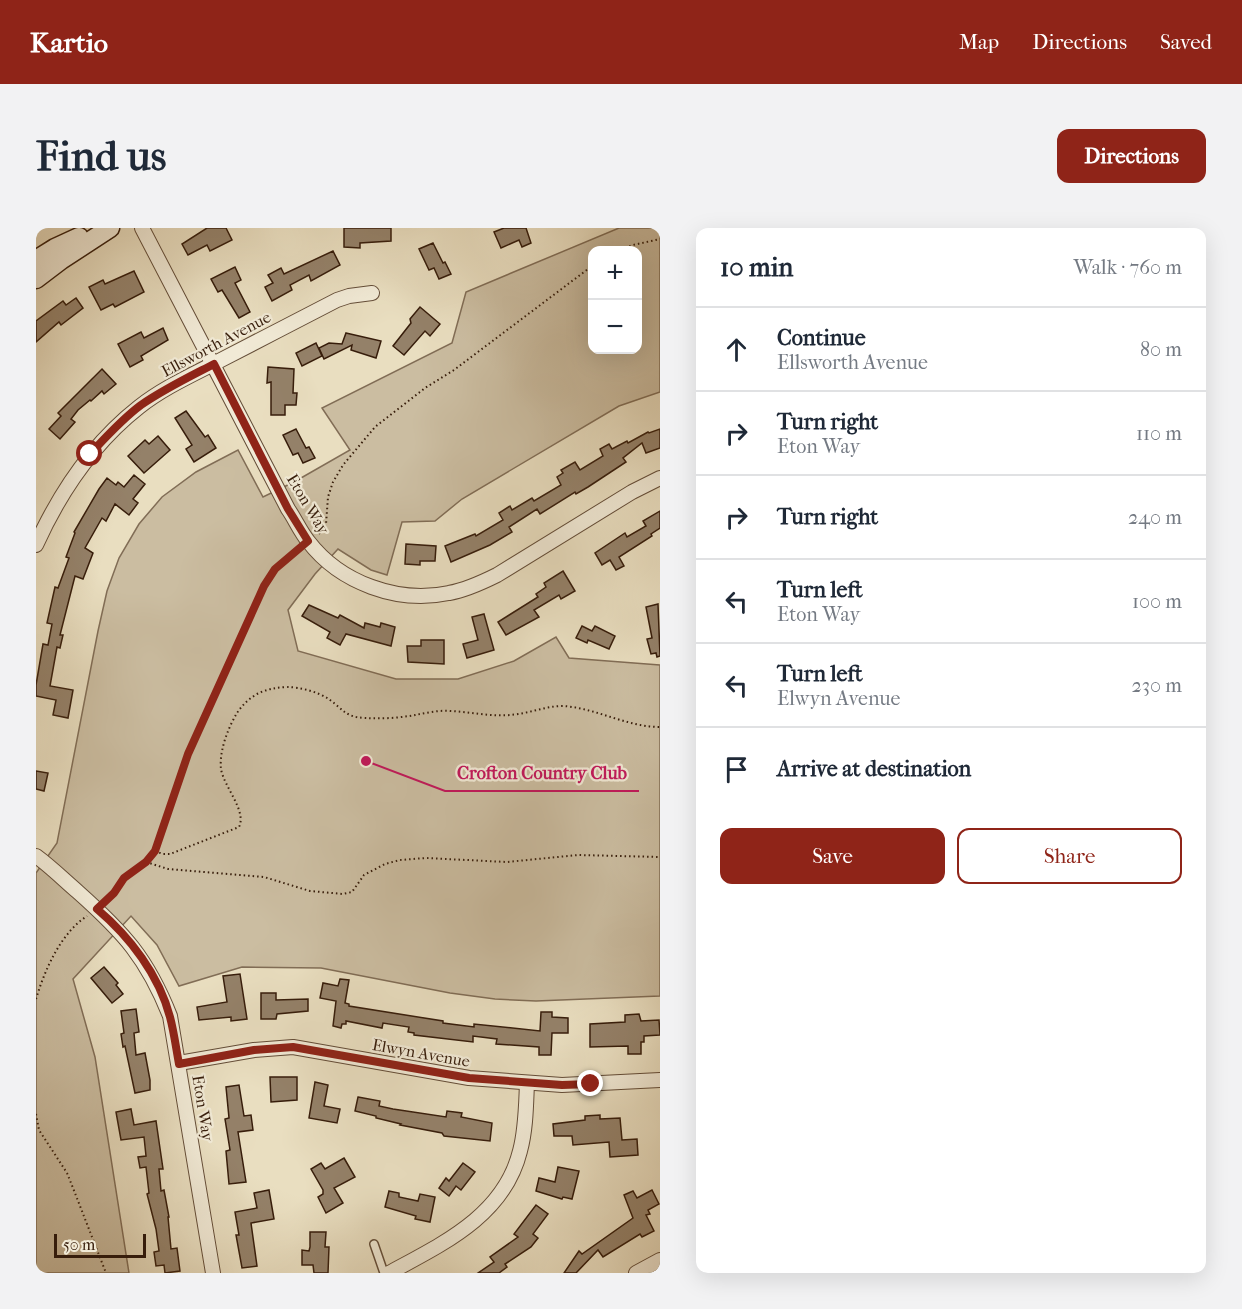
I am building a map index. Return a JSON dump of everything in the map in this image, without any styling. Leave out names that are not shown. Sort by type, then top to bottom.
[{"type":"street","points":[[36,260],[55,248],[100,228]]},
{"type":"street","points":[[36,279],[110,228]]},
{"type":"street","name":"Eton Way","points":[[142,228],[288,509],[308,541],[328,561],[347,575],[371,587],[397,594],[428,596],[449,594],[474,587],[632,492],[660,478]]},
{"type":"street","name":"Ellsworth Avenue","points":[[36,545],[49,516],[69,482],[90,454],[140,406],[167,388],[337,300],[372,293]]},
{"type":"street","name":"Eton Way","points":[[36,856],[126,936],[144,961],[159,989],[170,1016],[213,1273]]},
{"type":"street","name":"Elwyn Avenue","points":[[179,1064],[254,1050],[293,1047],[469,1078],[571,1085],[660,1080]]},
{"type":"street","points":[[389,1273],[454,1238],[468,1227],[500,1193],[520,1154],[524,1132],[527,1083]]},
{"type":"street","points":[[636,1273],[660,1260]]},
{"type":"lane","points":[[374,1244],[384,1273]]},
{"type":"path","points":[[631,246],[660,238]]},
{"type":"path","points":[[36,999],[53,957],[64,938],[79,921],[97,909],[114,893],[124,878],[146,862],[155,851],[188,754],[264,586],[275,569],[321,532],[326,524],[328,497],[333,482],[343,465],[375,427],[588,269]]},
{"type":"path","points":[[155,851],[170,854],[239,827],[242,821],[240,813],[227,787],[221,768],[224,748],[230,728],[248,699],[266,690],[290,687],[313,692],[330,700],[345,713],[364,718],[390,718],[450,711],[494,716],[562,706],[628,722],[660,727]]},
{"type":"path","points":[[146,862],[168,869],[264,877],[310,891],[343,894],[352,892],[364,875],[385,864],[400,860],[426,858],[507,862],[578,855],[660,857]]},
{"type":"path","points":[[36,1114],[39,1130],[67,1173],[105,1273]]},
{"type":"shaded area","points":[[619,228],[660,228],[660,392],[619,406],[462,499],[435,521],[402,522],[387,575],[371,570],[338,549],[315,574],[288,610],[298,651],[396,679],[458,679],[514,661],[556,637],[569,658],[660,665],[660,996],[536,1001],[495,999],[450,993],[321,968],[242,967],[179,986],[157,945],[131,916],[73,979],[95,1057],[129,1273],[36,1273],[36,873],[57,843],[98,631],[107,591],[119,558],[139,524],[162,497],[196,472],[238,450],[263,497],[350,450],[322,408],[452,343],[466,292]]},
{"type":"building","points":[[207,228],[226,228],[232,240],[210,251],[207,245],[188,255],[182,244]]},
{"type":"building","points":[[344,228],[391,228],[391,241],[360,243],[360,248],[344,247]]},
{"type":"building","points":[[504,228],[526,228],[531,243],[522,247],[519,240],[501,248],[494,232]]},
{"type":"building","points":[[433,243],[451,274],[439,279],[434,268],[429,270],[419,249]]},
{"type":"building","points":[[333,251],[340,265],[311,281],[309,275],[290,285],[292,290],[272,301],[265,287],[273,283],[268,275],[281,268],[284,274]]},
{"type":"building","points":[[235,267],[241,280],[235,283],[250,312],[239,318],[222,290],[218,292],[211,279]]},
{"type":"building","points":[[134,271],[144,292],[115,307],[113,304],[101,310],[89,287],[103,280],[105,284]]},
{"type":"building","points":[[76,298],[83,308],[61,325],[59,322],[36,342],[36,321],[63,301],[66,305]]},
{"type":"building","points":[[420,307],[440,324],[430,336],[425,331],[404,355],[393,346]]},
{"type":"building","points":[[163,328],[168,340],[141,356],[143,360],[130,367],[118,344],[141,332],[144,338]]},
{"type":"building","points":[[346,333],[381,341],[376,358],[351,350],[352,345],[324,359],[319,348],[329,343],[342,344]]},
{"type":"building","points":[[316,343],[322,356],[302,366],[296,353]]},
{"type":"building","points":[[268,367],[294,369],[293,393],[297,393],[296,405],[285,405],[285,415],[271,415],[271,382],[267,383]]},
{"type":"building","points":[[102,369],[116,384],[104,394],[102,391],[78,410],[71,419],[75,422],[60,439],[49,429],[61,416],[58,413]]},
{"type":"building","points":[[186,411],[205,437],[208,435],[216,448],[194,462],[186,449],[192,445],[175,418]]},
{"type":"building","points":[[296,429],[306,448],[309,447],[315,458],[303,463],[298,453],[293,455],[283,435]]},
{"type":"building","points":[[660,429],[660,448],[646,453],[642,443],[623,458],[626,462],[588,487],[576,494],[575,492],[540,514],[537,509],[509,527],[512,532],[490,545],[451,562],[445,546],[475,534],[476,536],[503,520],[499,513],[510,506],[512,510],[532,498],[534,501],[561,485],[557,477],[563,473],[561,470],[575,462],[580,470],[603,456],[600,449],[609,444],[612,449],[648,432]]},
{"type":"building","points":[[158,436],[170,450],[144,473],[128,456],[145,440],[149,444]]},
{"type":"building","points":[[134,475],[145,484],[133,499],[138,503],[129,515],[115,504],[106,521],[102,518],[85,548],[93,553],[83,579],[75,576],[60,635],[63,635],[60,648],[57,647],[50,686],[73,690],[68,718],[53,715],[56,700],[36,696],[36,685],[43,644],[48,645],[52,624],[47,623],[55,587],[58,588],[69,558],[66,557],[74,532],[99,489],[107,478],[116,485],[118,482],[124,487]]},
{"type":"building","points":[[660,511],[660,528],[651,534],[652,536],[619,557],[624,566],[616,570],[610,560],[602,565],[595,553],[625,533],[627,537],[646,526],[643,521]]},
{"type":"building","points":[[406,544],[436,546],[435,561],[420,561],[420,565],[405,564]]},
{"type":"building","points":[[563,571],[575,591],[561,599],[559,595],[534,610],[539,617],[506,635],[498,622],[538,597],[536,594],[546,587],[544,583]]},
{"type":"building","points":[[658,604],[660,656],[657,657],[656,653],[651,654],[647,639],[652,638],[646,607]]},
{"type":"building","points":[[309,605],[338,618],[340,615],[364,628],[365,623],[380,627],[381,623],[395,627],[391,646],[346,634],[340,645],[327,638],[330,632],[302,616]]},
{"type":"building","points":[[484,614],[494,650],[467,658],[463,644],[478,640],[472,617]]},
{"type":"building","points":[[582,626],[592,631],[595,626],[615,636],[609,649],[588,640],[587,643],[576,638]]},
{"type":"building","points":[[421,640],[444,640],[444,664],[408,662],[407,646],[421,646]]},
{"type":"building","points":[[36,771],[48,773],[44,791],[36,789]]},
{"type":"building","points":[[104,967],[118,983],[116,985],[123,994],[112,1003],[91,978]]},
{"type":"building","points":[[240,974],[247,1019],[231,1021],[231,1017],[199,1020],[197,1007],[227,1002],[223,976]]},
{"type":"building","points":[[340,979],[349,980],[345,1003],[349,1006],[443,1021],[443,1023],[540,1031],[541,1012],[552,1012],[552,1017],[568,1018],[568,1033],[552,1033],[551,1055],[539,1055],[539,1047],[496,1044],[497,1039],[473,1036],[473,1042],[414,1035],[408,1032],[409,1027],[383,1023],[382,1028],[346,1021],[341,1028],[333,1026],[336,1001],[320,998],[323,983],[338,986]]},
{"type":"building","points":[[261,993],[276,993],[276,1000],[308,999],[308,1011],[277,1014],[276,1019],[261,1019]]},
{"type":"building","points":[[136,1009],[139,1032],[134,1033],[136,1055],[145,1053],[150,1090],[135,1093],[125,1046],[123,1047],[121,1011]]},
{"type":"building","points":[[639,1014],[641,1021],[659,1020],[660,1035],[644,1036],[644,1042],[641,1042],[641,1054],[628,1054],[628,1046],[590,1047],[590,1024],[625,1022],[625,1015]]},
{"type":"building","points":[[270,1077],[297,1077],[297,1100],[271,1102]]},
{"type":"building","points":[[315,1082],[328,1085],[324,1106],[340,1109],[337,1123],[309,1118]]},
{"type":"building","points":[[239,1085],[244,1116],[251,1115],[253,1130],[238,1132],[246,1182],[229,1184],[226,1151],[230,1150],[225,1119],[229,1118],[226,1087]]},
{"type":"building","points":[[358,1097],[380,1101],[379,1106],[393,1109],[446,1117],[447,1111],[462,1113],[461,1117],[492,1123],[490,1141],[444,1136],[442,1133],[400,1125],[355,1111]]},
{"type":"building","points":[[131,1109],[134,1125],[156,1121],[163,1169],[159,1169],[161,1191],[164,1190],[169,1217],[171,1249],[177,1248],[180,1271],[165,1273],[164,1265],[156,1266],[154,1252],[159,1251],[147,1194],[149,1193],[146,1167],[140,1168],[138,1157],[146,1156],[144,1137],[121,1140],[116,1112]]},
{"type":"building","points":[[600,1115],[600,1119],[620,1118],[622,1140],[637,1139],[638,1155],[610,1157],[609,1142],[573,1145],[572,1136],[554,1136],[553,1124],[585,1120],[585,1116]]},
{"type":"building","points":[[344,1158],[355,1177],[334,1188],[343,1203],[326,1213],[318,1197],[323,1194],[323,1190],[311,1169],[321,1163],[325,1169]]},
{"type":"building","points":[[463,1163],[475,1172],[461,1190],[456,1186],[449,1196],[439,1188],[446,1178],[449,1181]]},
{"type":"building","points":[[558,1167],[579,1171],[572,1199],[563,1197],[562,1199],[536,1191],[539,1178],[555,1182]]},
{"type":"building","points":[[269,1190],[274,1219],[251,1223],[257,1266],[242,1268],[236,1235],[239,1235],[235,1212],[257,1208],[254,1193]]},
{"type":"building","points":[[652,1190],[659,1204],[648,1210],[650,1214],[646,1215],[654,1231],[642,1237],[640,1234],[603,1257],[598,1250],[576,1273],[564,1273],[579,1251],[582,1254],[633,1218],[624,1195],[633,1191],[637,1198]]},
{"type":"building","points":[[389,1191],[399,1193],[399,1197],[418,1201],[420,1194],[435,1197],[430,1222],[415,1219],[416,1216],[385,1207]]},
{"type":"building","points":[[536,1205],[548,1214],[533,1234],[538,1238],[531,1247],[505,1264],[507,1267],[499,1273],[478,1273],[494,1262],[490,1257],[518,1237],[514,1234]]},
{"type":"building","points":[[310,1232],[326,1232],[325,1247],[329,1247],[328,1273],[314,1273],[313,1265],[302,1265],[302,1250],[309,1251],[310,1247]]},
{"type":"place","name":"Crofton Country Club","points":[[366,761]]},
{"type":"route","points":[[90,454],[140,406],[167,388],[214,364],[288,509],[308,541],[275,569],[264,586],[188,754],[155,851],[146,862],[124,878],[114,893],[97,909],[126,936],[144,961],[159,989],[170,1016],[179,1064],[254,1050],[293,1047],[406,1069],[469,1078],[562,1085],[591,1084]]}]
